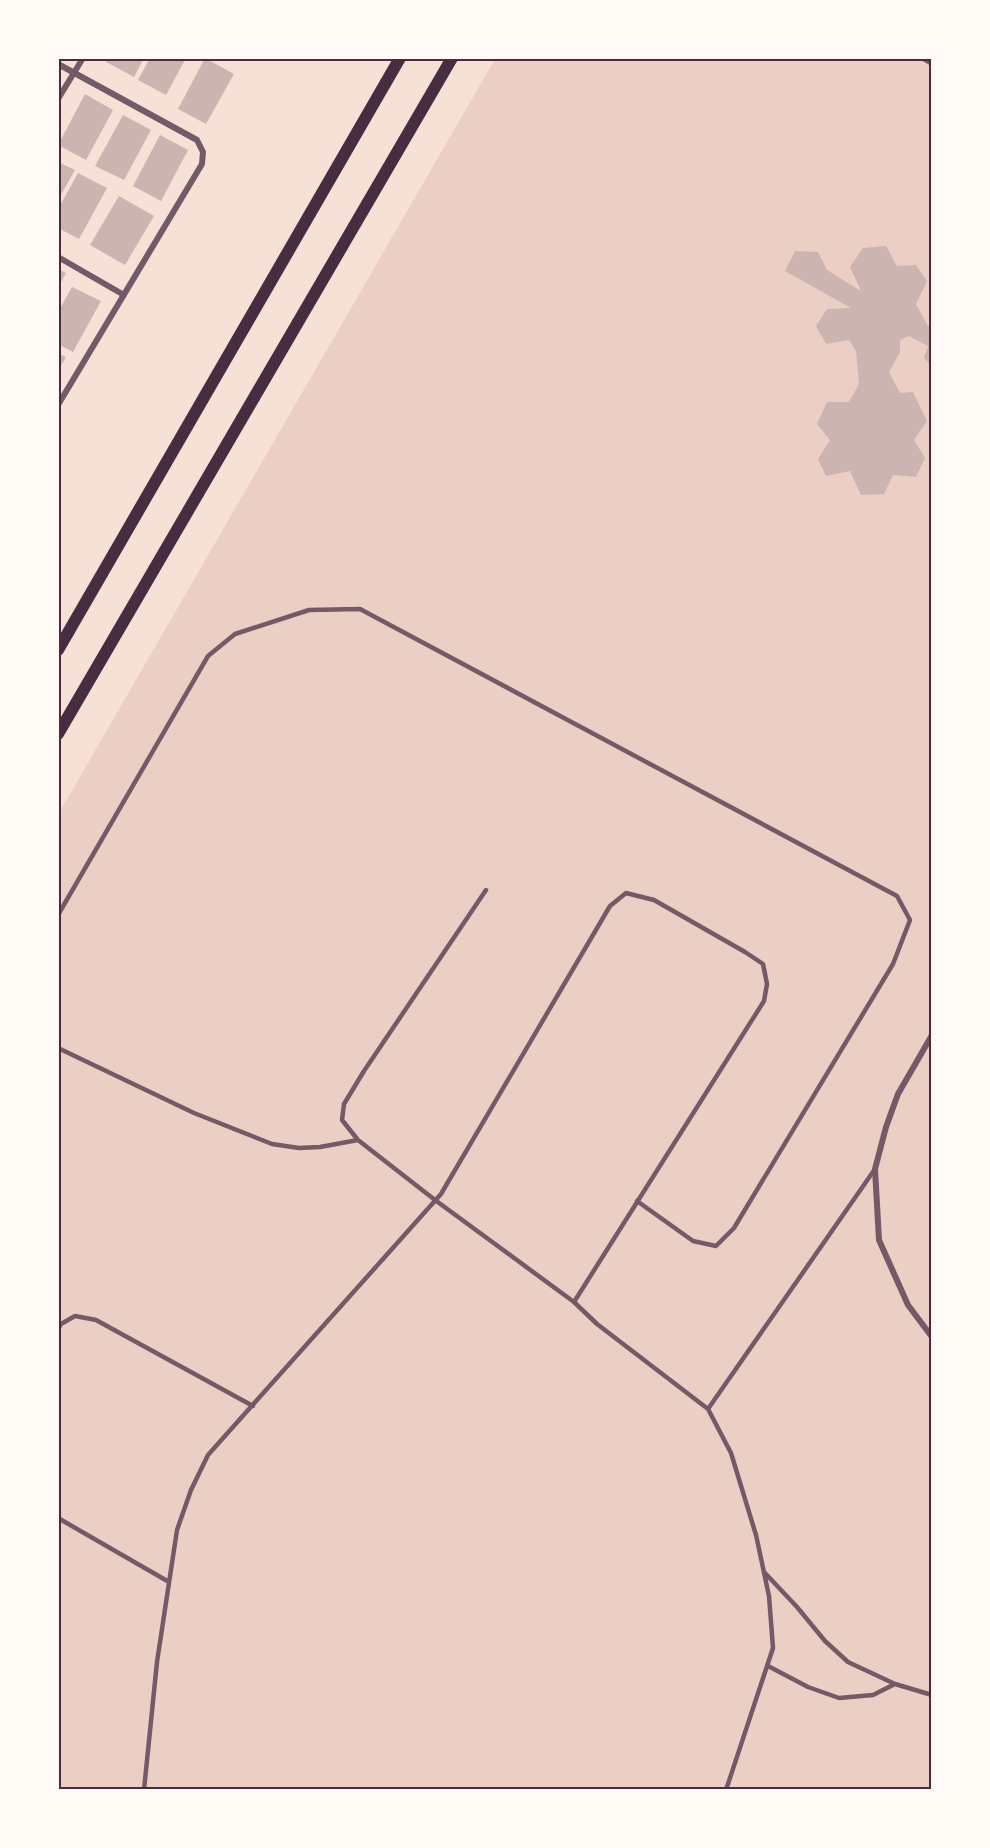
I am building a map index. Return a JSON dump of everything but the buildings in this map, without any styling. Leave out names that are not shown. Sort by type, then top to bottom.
[{"type":"main road","points":[[58,650],[400,58]]},
{"type":"main road","points":[[58,734],[450,59]]},
{"type":"street","points":[[58,99],[82,58]]},
{"type":"street","points":[[923,58],[932,63]]},
{"type":"street","points":[[58,64],[197,140],[202,152],[202,164],[58,405]]},
{"type":"street","points":[[58,256],[124,295]]},
{"type":"street","points":[[932,1035],[898,1094],[886,1126],[875,1169],[879,1240],[908,1305],[932,1337]]},
{"type":"lane","points":[[58,915],[208,656],[235,634],[309,610],[360,609],[897,896],[910,920],[893,964],[734,1228],[716,1245],[693,1241],[637,1201]]},
{"type":"lane","points":[[486,890],[364,1071],[344,1104],[342,1120],[358,1140],[435,1200],[574,1302],[597,1324],[708,1409],[730,1453],[756,1535],[769,1596],[773,1648],[726,1790]]},
{"type":"lane","points":[[144,1790],[157,1662],[177,1530],[195,1481],[208,1455],[441,1194],[610,906],[626,893],[654,900],[745,952],[762,964],[767,984],[764,1001],[574,1302]]},
{"type":"lane","points":[[58,1048],[194,1113],[272,1144],[299,1148],[320,1147],[358,1140]]},
{"type":"lane","points":[[708,1409],[875,1169]]},
{"type":"lane","points":[[58,1329],[61,1324],[75,1316],[96,1320],[253,1406]]},
{"type":"lane","points":[[58,1518],[169,1582]]},
{"type":"lane","points":[[764,1572],[825,1641],[849,1662],[896,1684],[932,1695]]},
{"type":"lane","points":[[768,1666],[808,1687],[839,1698],[873,1695],[896,1684]]},
{"type":"shaded area","points":[[495,59],[931,59],[931,1789],[59,1790],[59,813]]}]
